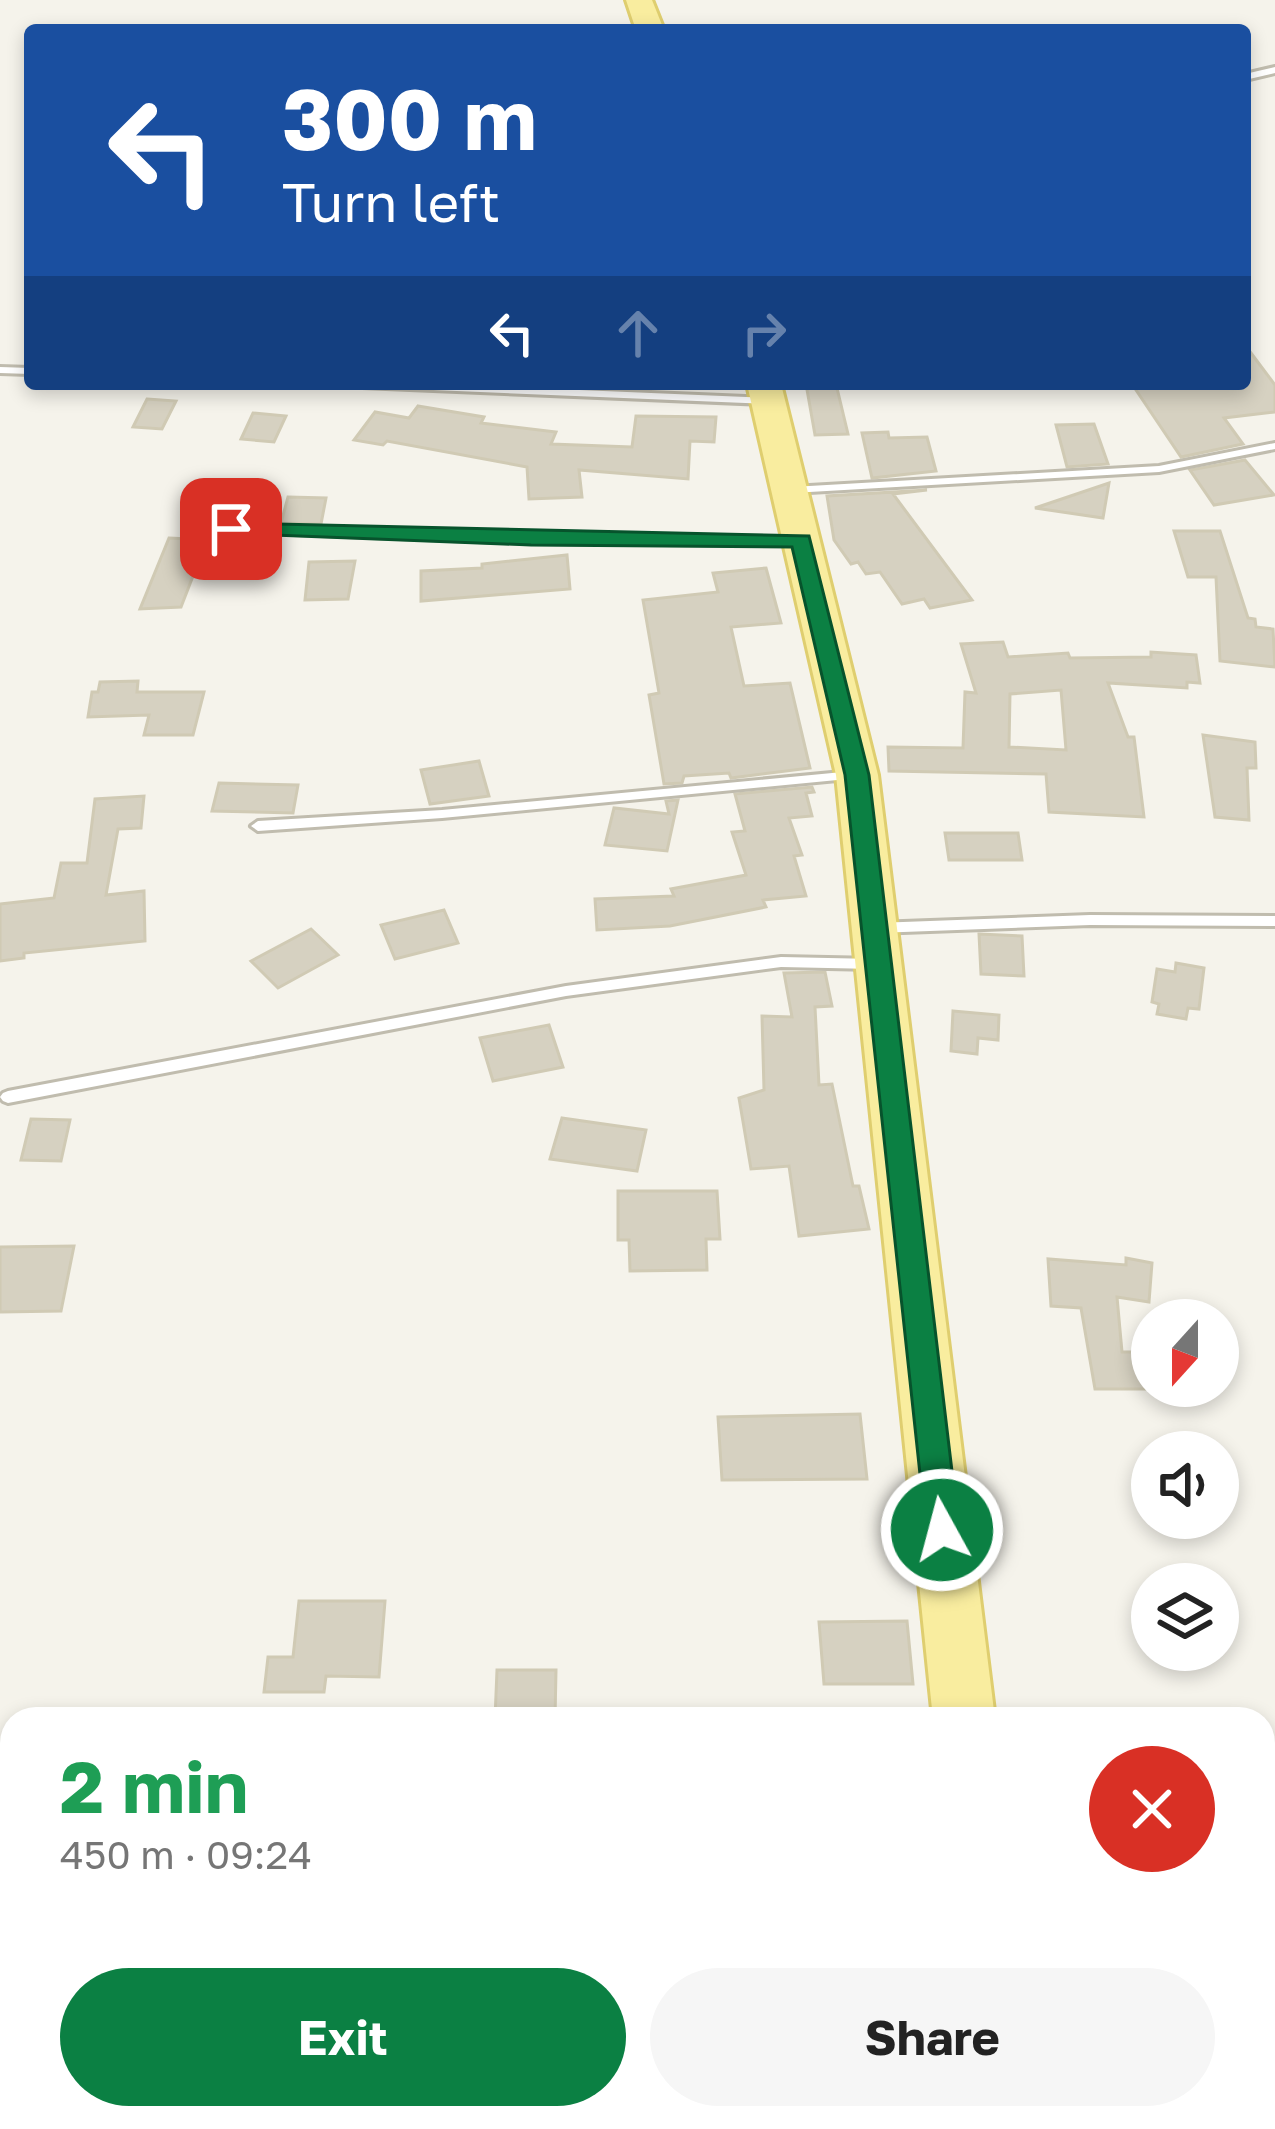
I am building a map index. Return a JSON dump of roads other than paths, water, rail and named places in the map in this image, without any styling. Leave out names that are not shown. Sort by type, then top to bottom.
[{"type":"main road","points":[[766,392],[857,775],[963,1707]]},
{"type":"lane","points":[[665,390],[766,392]]},
{"type":"lane","points":[[792,490],[1159,470],[1275,446]]},
{"type":"lane","points":[[189,528],[531,539],[802,541]]},
{"type":"lane","points":[[258,826],[442,814],[857,775]]},
{"type":"lane","points":[[8,1097],[566,992],[877,946],[1090,920],[1275,921]]}]
